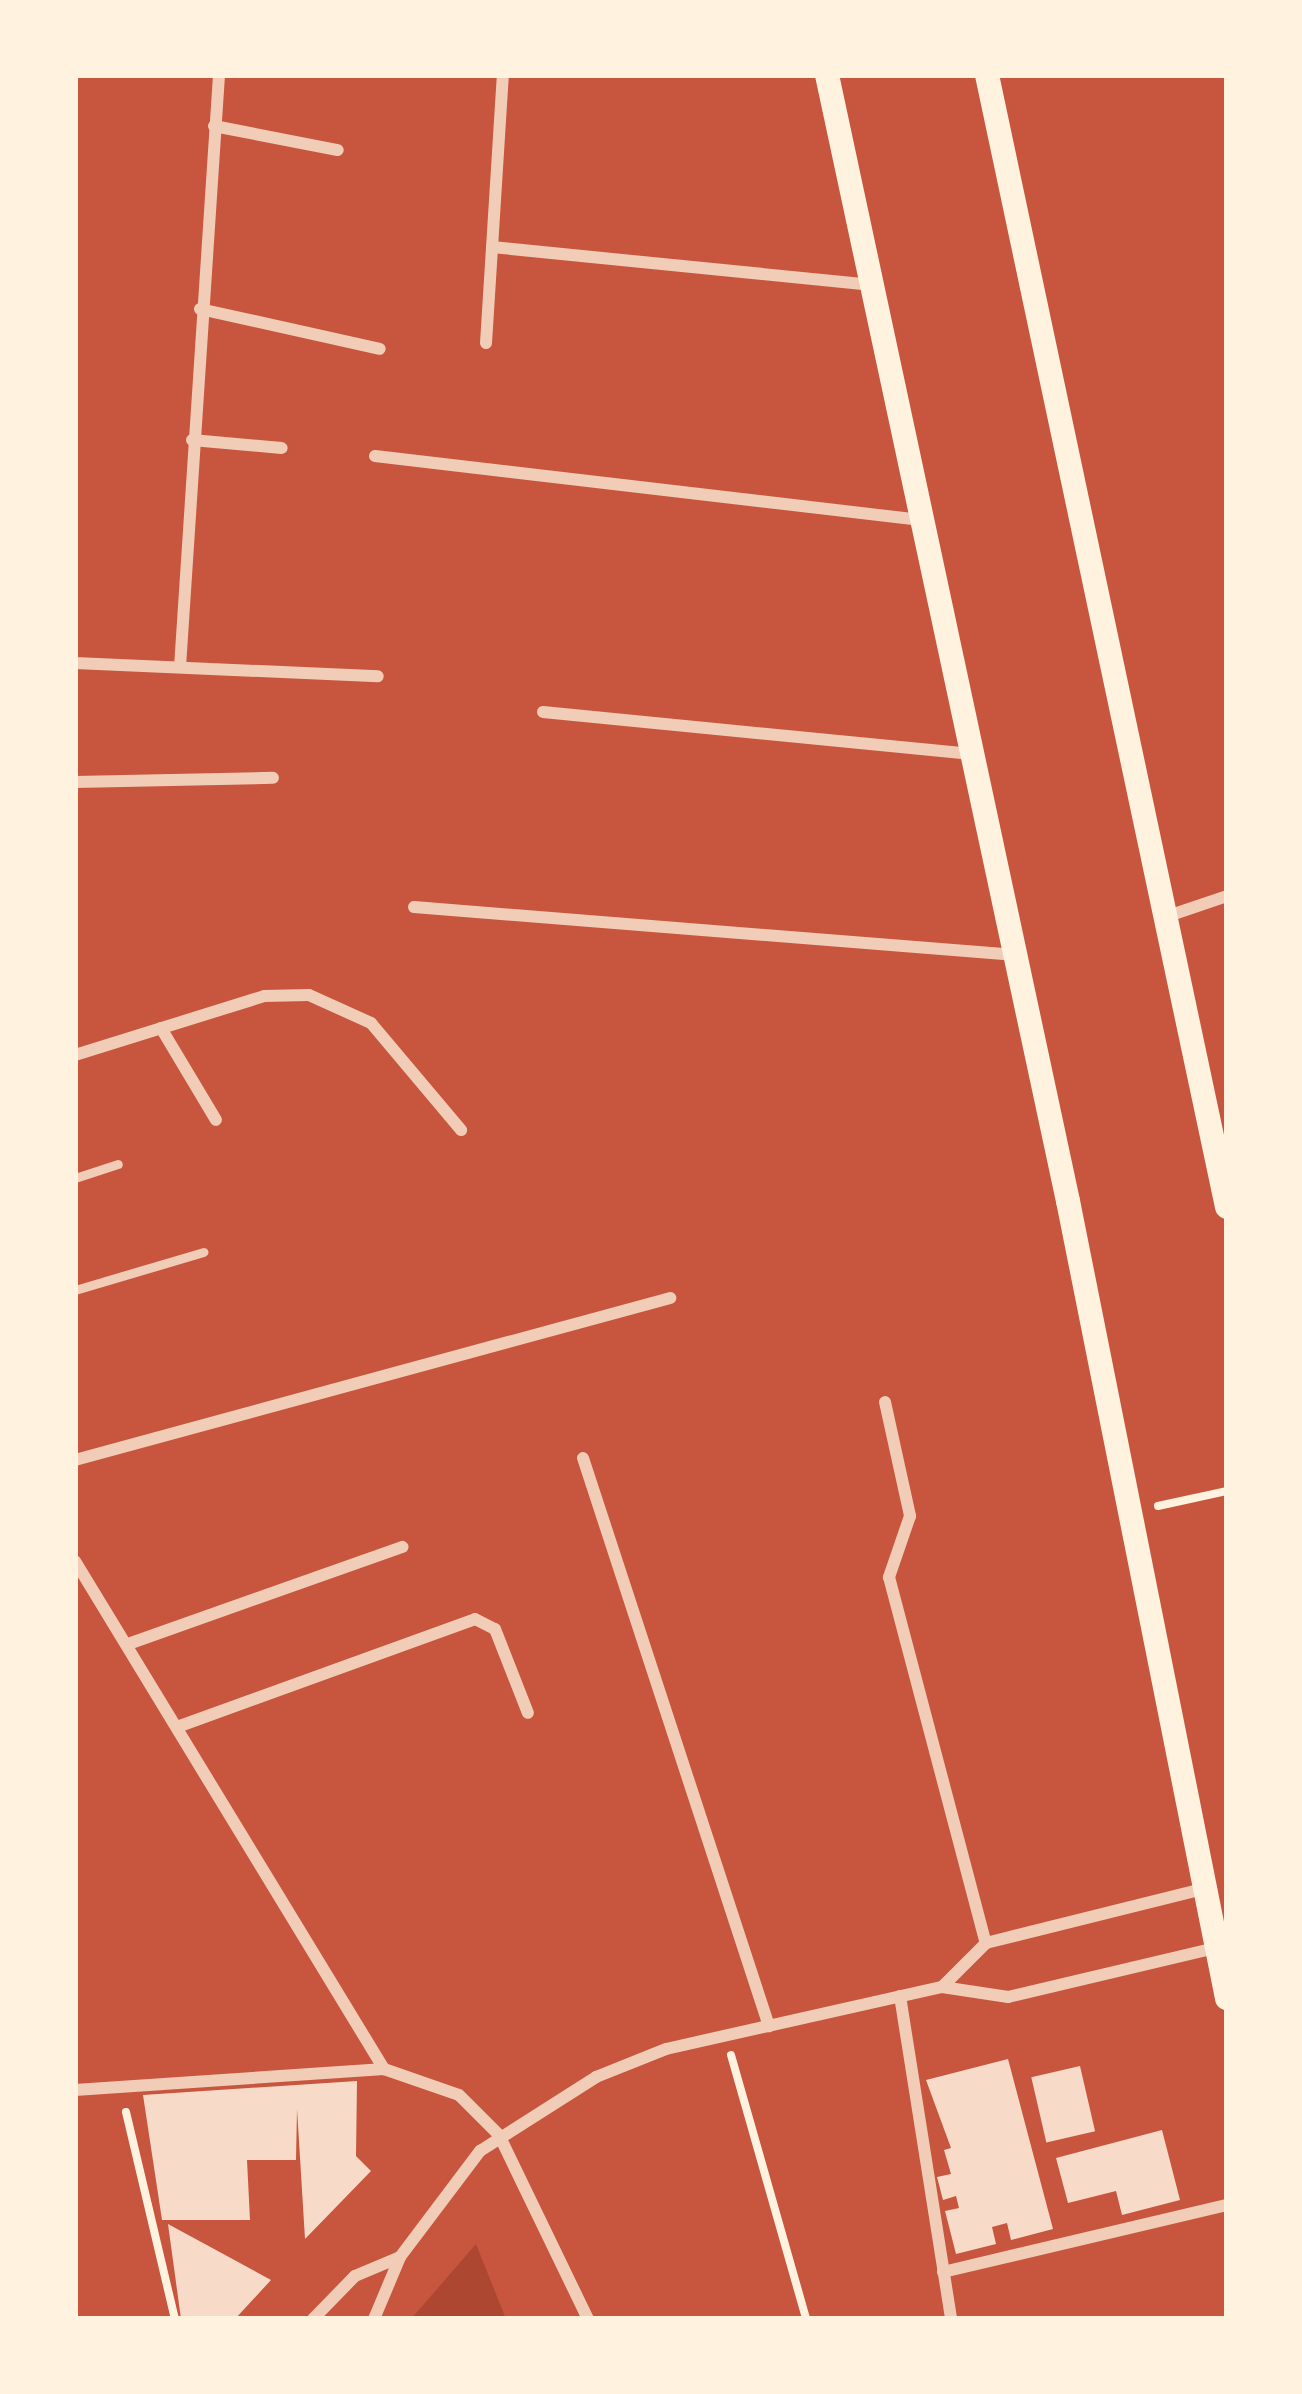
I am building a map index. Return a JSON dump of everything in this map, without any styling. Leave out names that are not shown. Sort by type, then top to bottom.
[{"type":"main road","points":[[827,75],[1016,955],[1227,1998]]},
{"type":"main road","points":[[987,75],[1221,1148],[1227,1207]]},
{"type":"street","points":[[180,667],[219,75]]},
{"type":"street","points":[[485,343],[503,75]]},
{"type":"street","points":[[214,126],[338,150]]},
{"type":"street","points":[[492,247],[870,285]]},
{"type":"street","points":[[200,309],[380,349]]},
{"type":"street","points":[[192,440],[282,448]]},
{"type":"street","points":[[376,456],[920,520]]},
{"type":"street","points":[[75,662],[378,676]]},
{"type":"street","points":[[543,712],[971,754]]},
{"type":"street","points":[[75,782],[273,778]]},
{"type":"street","points":[[1168,916],[1227,896]]},
{"type":"street","points":[[414,907],[1016,955]]},
{"type":"street","points":[[75,1055],[264,996],[332,1000],[371,1023],[460,1130]]},
{"type":"street","points":[[161,1028],[216,1120]]},
{"type":"street","points":[[75,1460],[670,1298]]},
{"type":"street","points":[[885,1402],[910,1516],[889,1577],[986,1943]]},
{"type":"street","points":[[583,1458],[769,2026]]},
{"type":"street","points":[[131,1643],[401,1547]]},
{"type":"street","points":[[75,1561],[131,1643],[384,2069]]},
{"type":"street","points":[[177,1726],[475,1619],[495,1629],[528,1713]]},
{"type":"street","points":[[942,1987],[986,1943],[1203,1889]]},
{"type":"street","points":[[374,2319],[400,2257],[500,2135],[596,2077],[726,2036],[942,1987],[1008,1997],[1215,1948]]},
{"type":"street","points":[[900,1996],[950,2319]]},
{"type":"street","points":[[75,2090],[384,2069],[460,2095],[500,2135],[588,2319]]},
{"type":"street","points":[[943,2272],[1227,2205]]},
{"type":"street","points":[[313,2319],[355,2276],[400,2257]]},
{"type":"lane","points":[[75,1178],[118,1164]]},
{"type":"lane","points":[[75,1290],[203,1252]]},
{"type":"path","points":[[1129,1513],[1227,1491]]},
{"type":"path","points":[[726,2036],[806,2319]]},
{"type":"path","points":[[120,2087],[175,2319]]},
{"type":"shaded area","points":[[476,2244],[506,2319],[411,2319]]},
{"type":"building","points":[[1008,2059],[1053,2229],[1011,2240],[1007,2223],[992,2227],[996,2244],[956,2254],[945,2211],[959,2208],[956,2196],[943,2200],[937,2177],[951,2174],[944,2150],[951,2148],[926,2080]]},
{"type":"building","points":[[1080,2066],[1095,2131],[1046,2143],[1031,2077]]},
{"type":"building","points":[[357,2081],[356,2156],[371,2171],[305,2239],[297,2109],[296,2160],[247,2160],[250,2220],[162,2220],[143,2095]]},
{"type":"building","points":[[1162,2130],[1180,2200],[1122,2215],[1116,2191],[1068,2203],[1056,2158]]},
{"type":"building","points":[[168,2224],[271,2280],[235,2319],[181,2319]]}]
